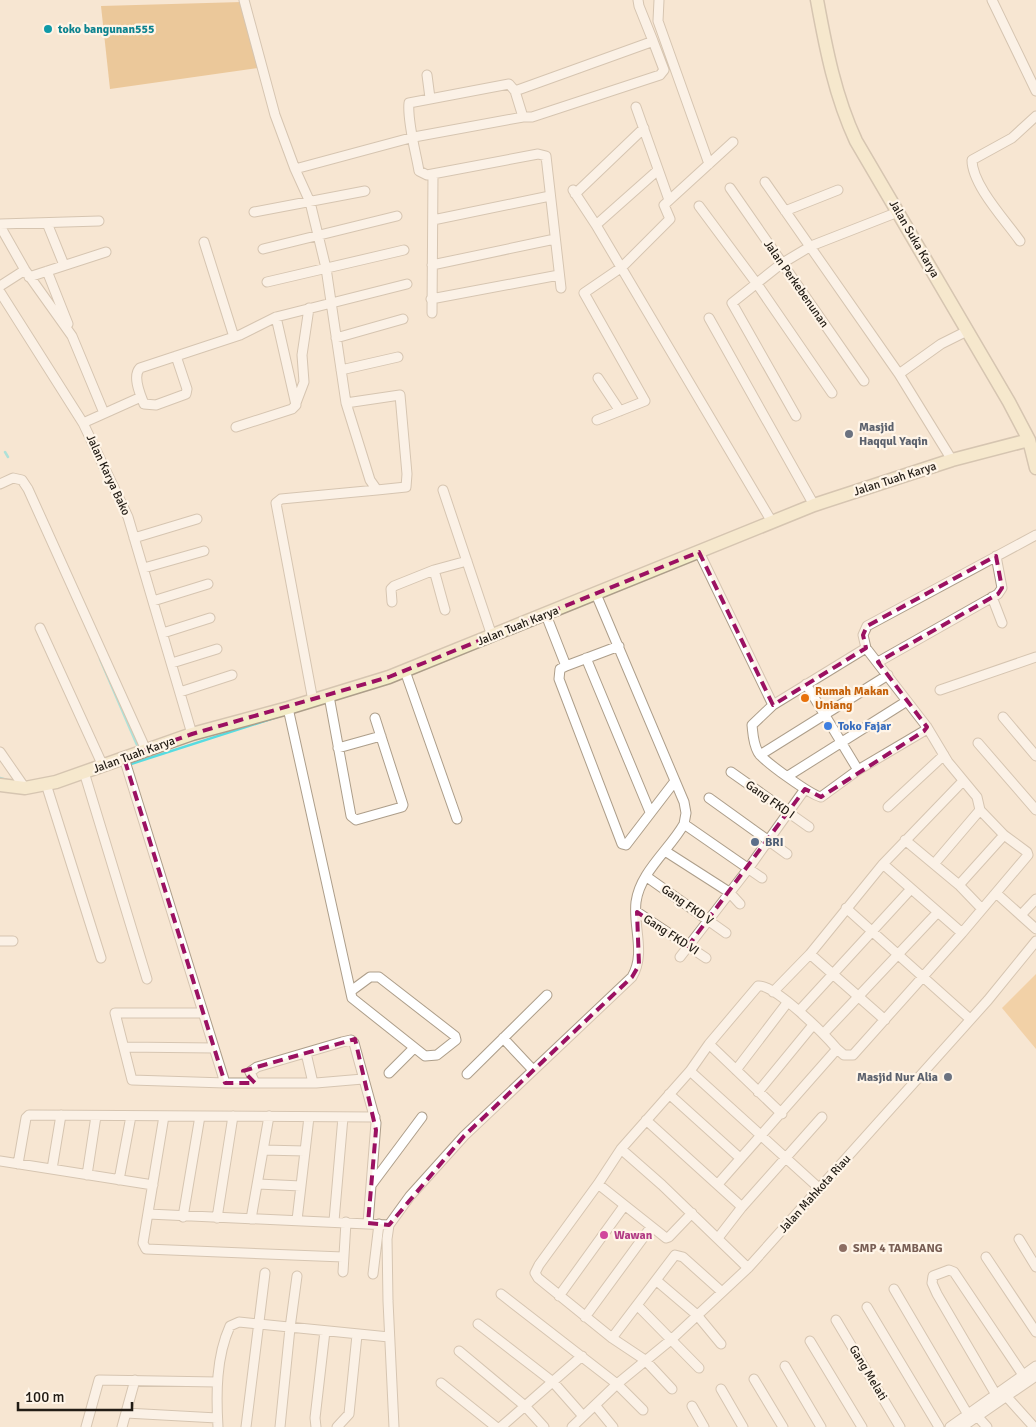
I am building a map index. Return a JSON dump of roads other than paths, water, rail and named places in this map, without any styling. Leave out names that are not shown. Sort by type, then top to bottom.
[{"type":"main road","name":"Jalan Suka Karya","points":[[817,0],[828,56],[844,114],[856,141],[1029,440],[1036,468]]},
{"type":"main road","name":"Jalan Tuah Karya","points":[[0,784],[25,788],[46,784],[192,734],[313,701],[405,671],[814,505],[952,460],[1029,440]]},
{"type":"street","points":[[244,0],[275,115],[295,169],[310,202],[326,268],[346,403],[370,480],[377,490]]},
{"type":"street","points":[[295,169],[414,137],[523,117],[532,117],[660,75],[664,70],[638,0]]},
{"type":"street","points":[[659,0],[658,21],[709,164]]},
{"type":"street","points":[[992,0],[1036,90]]},
{"type":"street","points":[[515,91],[653,41]]},
{"type":"street","points":[[427,75],[430,98]]},
{"type":"street","points":[[523,117],[515,91],[509,84],[430,98],[409,104],[408,111],[419,171],[427,175],[542,154],[547,159],[561,288]]},
{"type":"street","points":[[636,107],[669,200]]},
{"type":"street","points":[[1020,241],[979,183],[972,168],[972,160],[1012,138],[1036,116]]},
{"type":"street","points":[[644,128],[574,192],[622,268],[772,522]]},
{"type":"street","points":[[597,420],[645,401],[584,293],[622,268],[670,219],[664,204],[733,142]]},
{"type":"street","points":[[596,226],[658,170]]},
{"type":"street","points":[[432,313],[433,174]]},
{"type":"street","points":[[766,182],[899,374],[952,460]]},
{"type":"street","name":"Jalan Perkebenunan","points":[[730,188],[781,264],[864,380]]},
{"type":"street","points":[[785,211],[838,190]]},
{"type":"street","points":[[254,212],[365,191]]},
{"type":"street","points":[[433,220],[550,196]]},
{"type":"street","points":[[699,206],[757,284],[832,393]]},
{"type":"street","points":[[796,416],[732,303],[781,264],[811,246],[898,212]]},
{"type":"street","points":[[263,249],[397,216]]},
{"type":"street","points":[[72,336],[27,274],[0,225],[99,221]]},
{"type":"street","points":[[47,223],[64,266]]},
{"type":"street","points":[[432,265],[555,238]]},
{"type":"street","points":[[204,242],[234,337]]},
{"type":"street","points":[[268,282],[404,250]]},
{"type":"street","points":[[0,286],[27,274],[47,271],[106,252]]},
{"type":"street","points":[[47,271],[104,413]]},
{"type":"street","points":[[432,299],[559,275]]},
{"type":"street","points":[[176,356],[187,389],[186,394],[149,406],[144,404],[136,378],[138,370],[176,356],[234,337],[276,317],[407,284]]},
{"type":"street","name":"Jalan Karya Bako","points":[[0,292],[83,423],[128,517],[164,633],[192,734]]},
{"type":"street","points":[[236,427],[292,409],[296,403],[304,382],[302,355],[309,308]]},
{"type":"street","points":[[276,317],[296,403]]},
{"type":"street","points":[[709,318],[814,505]]},
{"type":"street","points":[[336,338],[403,319]]},
{"type":"street","points":[[899,374],[941,344],[967,331]]},
{"type":"street","points":[[341,370],[398,356]]},
{"type":"street","points":[[598,378],[620,411]]},
{"type":"street","points":[[313,701],[276,503],[281,499],[406,487],[408,484],[400,395],[346,403]]},
{"type":"street","points":[[83,423],[141,397]]},
{"type":"street","points":[[0,484],[13,478],[22,480],[28,489],[146,750]]},
{"type":"street","points":[[443,490],[492,636]]},
{"type":"street","points":[[134,538],[197,519]]},
{"type":"street","points":[[672,1389],[645,1360],[612,1338],[559,1296],[538,1278],[535,1273],[598,1184],[620,1149],[690,1071],[709,1044],[758,986],[766,987],[799,1011],[824,1033],[844,1055],[853,1055],[962,933],[1028,854],[1004,835],[980,810],[977,797],[944,755],[927,727],[866,648],[863,636],[867,626],[1036,536]]},
{"type":"street","points":[[144,568],[204,551]]},
{"type":"street","points":[[699,552],[773,704]]},
{"type":"street","points":[[878,662],[992,597],[1002,588],[996,556]]},
{"type":"street","points":[[392,602],[391,589],[394,586],[434,570],[467,561]]},
{"type":"street","points":[[434,570],[445,610]]},
{"type":"street","points":[[153,601],[208,584]]},
{"type":"street","points":[[394,1427],[389,1337],[387,1239],[389,1225],[410,1196],[464,1136],[632,977],[639,965],[636,902],[640,888],[684,824],[686,813],[684,802],[596,594]]},
{"type":"street","points":[[992,597],[1002,623]]},
{"type":"street","points":[[546,615],[566,666]]},
{"type":"street","points":[[164,633],[210,618]]},
{"type":"street","points":[[40,628],[103,766]]},
{"type":"street","points":[[618,646],[560,669],[559,679],[622,844],[626,844],[675,781]]},
{"type":"street","points":[[866,648],[773,704],[752,725],[753,738],[760,755],[805,789],[821,797],[858,770],[924,731],[927,727]]},
{"type":"street","points":[[172,663],[217,650]]},
{"type":"street","points":[[940,690],[1036,657]]},
{"type":"street","points":[[586,658],[650,812]]},
{"type":"street","points":[[405,671],[457,819]]},
{"type":"street","points":[[180,692],[232,675]]},
{"type":"street","points":[[760,755],[888,675]]},
{"type":"street","points":[[806,684],[858,770]]},
{"type":"street","points":[[329,696],[351,816],[353,819],[361,821],[404,805],[375,718]]},
{"type":"street","points":[[788,776],[907,701]]},
{"type":"street","points":[[288,708],[351,991],[356,1002],[424,1056],[430,1058],[456,1040],[455,1036],[379,977],[370,977],[351,991]]},
{"type":"street","points":[[1003,717],[1036,756]]},
{"type":"street","points":[[338,748],[381,736]]},
{"type":"street","points":[[978,742],[1036,810]]},
{"type":"street","points":[[0,752],[25,788]]},
{"type":"street","points":[[888,807],[944,755]]},
{"type":"street","points":[[124,758],[225,1083]]},
{"type":"street","points":[[84,772],[147,979]]},
{"type":"street","name":"Gang FKD I","points":[[731,772],[809,827]]},
{"type":"street","points":[[772,992],[810,954],[883,864],[963,781]]},
{"type":"street","points":[[46,784],[101,958]]},
{"type":"street","points":[[680,957],[748,869],[805,789]]},
{"type":"street","points":[[709,798],[787,854]]},
{"type":"street","points":[[934,864],[980,810]]},
{"type":"street","points":[[684,824],[762,878]]},
{"type":"street","points":[[959,885],[1004,835]]},
{"type":"street","points":[[906,840],[959,885],[982,909]]},
{"type":"street","points":[[665,851],[729,892],[740,904]]},
{"type":"street","points":[[883,864],[910,890],[962,933]]},
{"type":"street","name":"Gang FKD V","points":[[647,877],[708,919],[726,934]]},
{"type":"street","points":[[799,1011],[910,890]]},
{"type":"street","points":[[996,893],[1036,929]]},
{"type":"street","points":[[1021,915],[1036,899]]},
{"type":"street","points":[[846,908],[970,1019]]},
{"type":"street","name":"Gang FKD VI","points":[[637,912],[706,958]]},
{"type":"street","points":[[824,1033],[937,913]]},
{"type":"street","name":"Jalan Mahkota Riau","points":[[572,1427],[617,1384],[672,1339],[748,1268],[970,1019],[1036,940]]},
{"type":"street","points":[[0,941],[13,941]]},
{"type":"street","points":[[810,954],[885,1020]]},
{"type":"street","points":[[467,1074],[546,995]]},
{"type":"street","points":[[736,1070],[788,1003]]},
{"type":"street","points":[[203,1013],[116,1014],[133,1081],[313,1083],[363,1078]]},
{"type":"street","points":[[758,1092],[813,1025]]},
{"type":"street","points":[[503,1038],[533,1070]]},
{"type":"street","points":[[255,1083],[250,1072],[254,1068],[351,1040],[356,1047],[375,1117],[376,1130],[368,1223]]},
{"type":"street","points":[[709,1044],[782,1114]]},
{"type":"street","points":[[124,1047],[214,1048]]},
{"type":"street","points":[[389,1073],[414,1048]]},
{"type":"street","points":[[718,1184],[760,1134],[782,1114],[837,1049]]},
{"type":"street","points":[[306,1053],[313,1083]]},
{"type":"street","points":[[690,1071],[820,1189]]},
{"type":"street","points":[[669,1094],[740,1158]]},
{"type":"street","points":[[18,1164],[26,1118],[34,1115],[375,1117]]},
{"type":"street","points":[[52,1169],[61,1115]]},
{"type":"street","points":[[87,1174],[96,1116]]},
{"type":"street","points":[[118,1180],[131,1116]]},
{"type":"street","points":[[164,1116],[143,1243],[146,1249],[343,1257]]},
{"type":"street","points":[[183,1216],[200,1116]]},
{"type":"street","points":[[217,1218],[233,1116]]},
{"type":"street","points":[[251,1220],[269,1116]]},
{"type":"street","points":[[297,1220],[309,1117]]},
{"type":"street","points":[[334,1221],[343,1117]]},
{"type":"street","points":[[372,1184],[422,1117]]},
{"type":"street","points":[[718,1238],[742,1207],[822,1117]]},
{"type":"street","points":[[646,1120],[742,1207]]},
{"type":"street","points":[[620,1149],[692,1213],[748,1268]]},
{"type":"street","points":[[263,1150],[305,1151]]},
{"type":"street","points":[[0,1161],[152,1186]]},
{"type":"street","points":[[258,1184],[301,1186]]},
{"type":"street","points":[[598,1184],[666,1238],[692,1213]]},
{"type":"street","points":[[559,1296],[624,1206]]},
{"type":"street","points":[[148,1214],[389,1225]]},
{"type":"street","points":[[343,1272],[346,1222]]},
{"type":"street","points":[[373,1274],[379,1224]]},
{"type":"street","points":[[585,1316],[651,1227]]},
{"type":"street","points":[[1019,1240],[1036,1267]]},
{"type":"street","points":[[612,1338],[675,1255],[679,1255],[722,1292]]},
{"type":"street","points":[[986,1257],[1036,1332]]},
{"type":"street","points":[[995,1393],[932,1284],[933,1276],[949,1270],[954,1272],[1033,1374]]},
{"type":"street","points":[[246,1427],[265,1273]]},
{"type":"street","points":[[280,1427],[290,1328],[298,1276]]},
{"type":"street","points":[[657,1281],[697,1315],[721,1344]]},
{"type":"street","points":[[894,1290],[968,1413]]},
{"type":"street","points":[[501,1294],[617,1384],[643,1410]]},
{"type":"street","points":[[637,1305],[699,1368]]},
{"type":"street","points":[[866,1307],[939,1427]]},
{"type":"street","name":"Gang Melati","points":[[836,1320],[900,1427]]},
{"type":"street","points":[[126,1413],[218,1423],[217,1382],[226,1335],[230,1326],[239,1322],[389,1337]]},
{"type":"street","points":[[478,1324],[552,1382],[583,1416]]},
{"type":"street","points":[[316,1427],[315,1418],[325,1331]]},
{"type":"street","points":[[337,1427],[349,1414],[356,1335]]},
{"type":"street","points":[[810,1341],[862,1427]]},
{"type":"street","points":[[459,1351],[525,1406],[544,1427]]},
{"type":"street","points":[[501,1427],[582,1356]]},
{"type":"street","points":[[785,1366],[821,1427]]},
{"type":"street","points":[[950,1427],[995,1393],[1033,1374]]},
{"type":"street","points":[[962,1427],[1007,1397],[1033,1374]]},
{"type":"street","points":[[754,1379],[783,1427]]},
{"type":"street","points":[[86,1427],[99,1380],[217,1382]]},
{"type":"street","points":[[122,1427],[136,1380]]},
{"type":"street","points":[[440,1383],[496,1427]]},
{"type":"street","points":[[721,1389],[743,1427]]},
{"type":"street","points":[[1007,1397],[1034,1427]]},
{"type":"street","points":[[595,1405],[613,1427]]},
{"type":"street","points":[[692,1406],[704,1427]]},
{"type":"street","points":[[978,1417],[987,1427]]},
{"type":"waterway","points":[[5,452],[8,457]]},
{"type":"waterway","points":[[100,659],[137,745]]},
{"type":"waterway","points":[[131,764],[277,717]]},
{"type":"waterway","points":[[0,778],[7,780]]},
{"type":"place","name":"toko bangunan555","points":[[48,29]]},
{"type":"place","name":"Masjid Haqqul Yaqin","points":[[849,434]]},
{"type":"place","name":"Rumah Makan Uniang","points":[[805,698]]},
{"type":"place","name":"Toko Fajar","points":[[828,726]]},
{"type":"place","name":"BRI","points":[[755,842]]},
{"type":"place","name":"Masjid Nur Alia","points":[[948,1077]]},
{"type":"place","name":"Wawan","points":[[604,1235]]},
{"type":"place","name":"SMP 4 TAMBANG","points":[[843,1248]]}]
